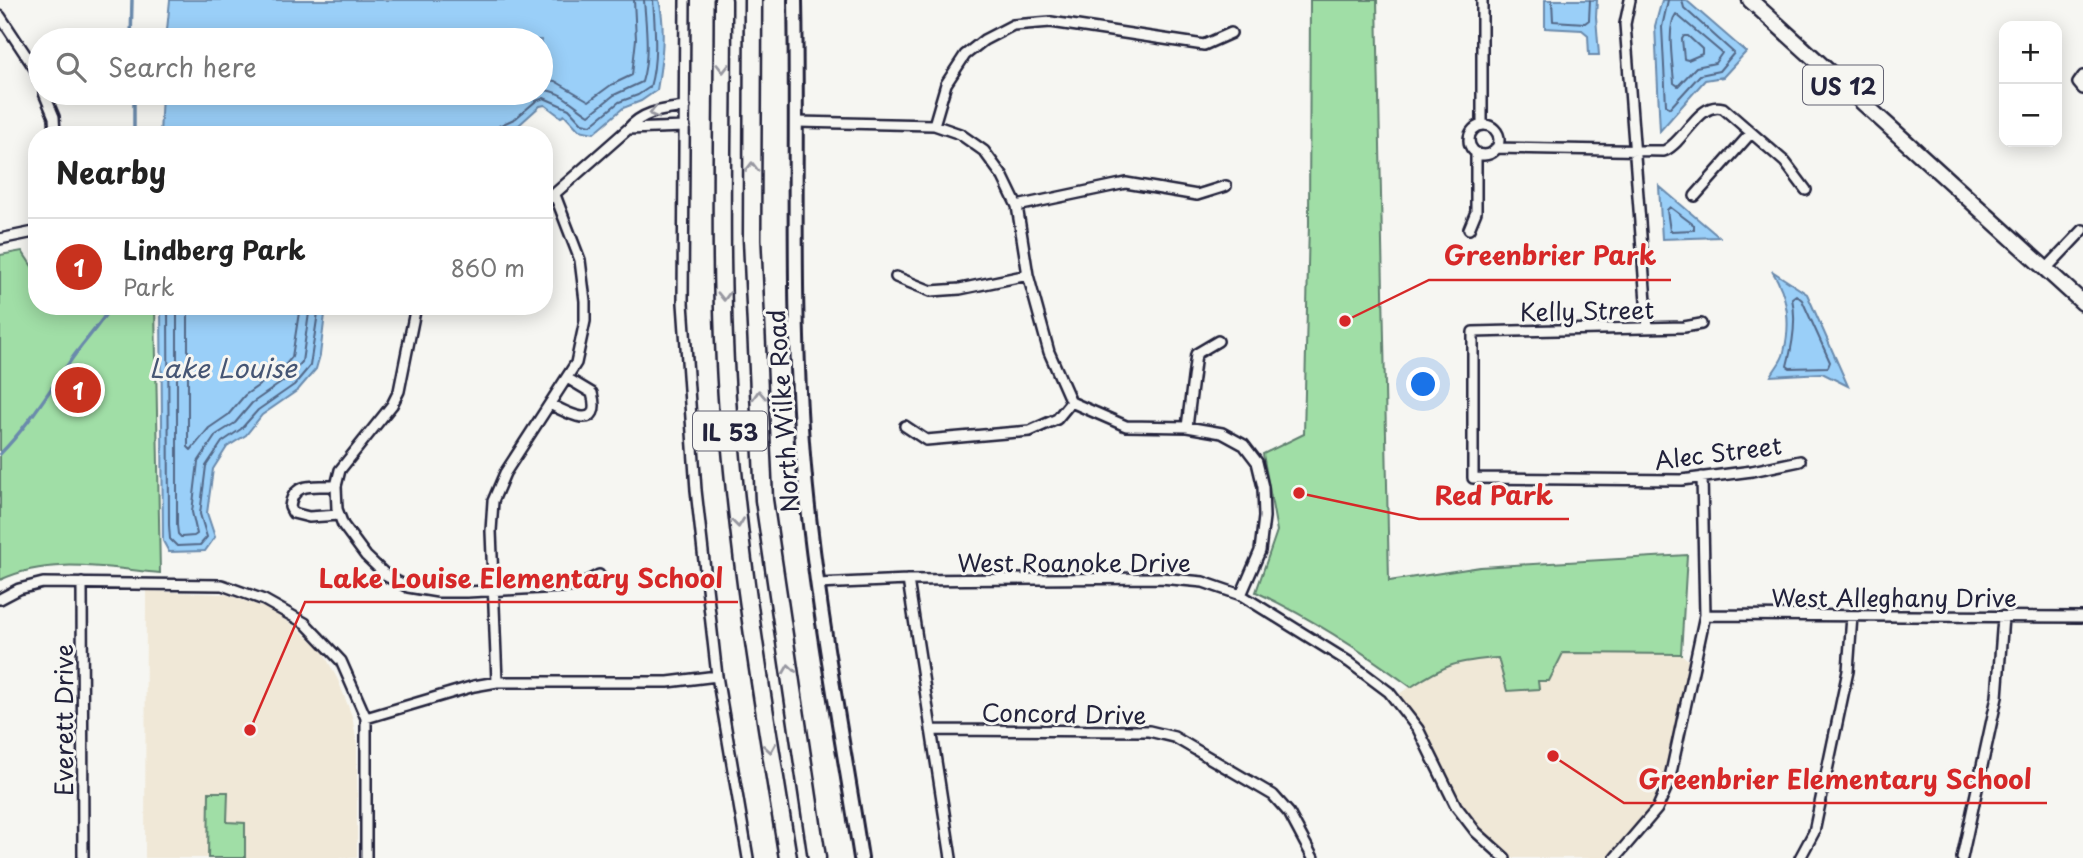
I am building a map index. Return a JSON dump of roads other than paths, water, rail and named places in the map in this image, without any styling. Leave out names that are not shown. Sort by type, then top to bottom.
[{"type":"highway","name":"IL 53","points":[[723,0],[723,293],[728,411],[738,522],[763,708],[788,858]]},
{"type":"highway","name":"IL 53","points":[[753,0],[752,239],[764,500],[817,858]]},
{"type":"main road","name":"US 12","points":[[1750,0],[2083,303]]},
{"type":"street","points":[[685,0],[683,303],[696,490],[718,676],[748,858]]},
{"type":"street","name":"North Wilke Road","points":[[795,0],[795,321],[803,456],[817,584],[861,858]]},
{"type":"street","points":[[1482,0],[1482,125]]},
{"type":"street","points":[[1630,0],[1625,24],[1648,328]]},
{"type":"street","points":[[0,16],[28,58]]},
{"type":"street","points":[[933,125],[946,84],[965,55],[984,40],[1013,25],[1051,22],[1204,45],[1231,33]]},
{"type":"street","points":[[2083,76],[2078,83],[2083,89]]},
{"type":"street","points":[[49,105],[54,126]]},
{"type":"street","points":[[1496,148],[1664,151],[1674,146],[1706,108],[1715,106],[1723,108],[1785,162],[1806,190]]},
{"type":"street","points":[[497,682],[491,531],[493,501],[505,473],[576,363],[585,321],[580,260],[555,195],[637,118],[657,111],[685,107]]},
{"type":"street","points":[[797,122],[933,125],[960,134],[984,152],[1003,177],[1017,206],[1028,275],[1049,352],[1071,402],[1126,426],[1187,427],[1222,433],[1244,445],[1257,462],[1264,487],[1265,517],[1260,551],[1241,595]]},
{"type":"street","points":[[1482,125],[1491,127],[1498,134],[1496,148],[1489,154],[1476,153],[1470,147],[1469,138],[1474,129],[1482,125]]},
{"type":"street","points":[[628,129],[685,127]]},
{"type":"street","points":[[1695,196],[1751,133]]},
{"type":"street","points":[[1469,229],[1476,212],[1476,153]]},
{"type":"street","points":[[1017,206],[1126,183],[1196,195],[1226,186]]},
{"type":"street","points":[[2046,270],[2083,230]]},
{"type":"street","points":[[0,239],[28,233]]},
{"type":"street","points":[[896,277],[931,291],[960,289],[1028,275]]},
{"type":"street","points":[[414,315],[399,391],[393,405],[341,470],[337,486],[339,515],[343,525],[366,556],[388,577],[408,587],[438,592],[578,586],[599,575]]},
{"type":"street","name":"Kelly Street","points":[[1473,478],[1473,332],[1684,327],[1701,324]]},
{"type":"street","points":[[1187,427],[1196,354],[1218,341]]},
{"type":"street","points":[[550,404],[575,418],[585,418],[594,408],[592,393],[567,378]]},
{"type":"street","points":[[905,425],[926,440],[1030,431],[1057,419],[1071,402]]},
{"type":"street","name":"Alec Street","points":[[1473,478],[1682,480],[1800,461]]},
{"type":"street","points":[[1615,858],[1657,809],[1669,782],[1705,615],[1702,477]]},
{"type":"street","points":[[337,486],[298,489],[293,493],[290,507],[293,513],[309,517],[339,515]]},
{"type":"street","name":"West Roanoke Drive","points":[[817,584],[908,580],[1161,578],[1203,582],[1241,595],[1349,662],[1390,692],[1418,729],[1456,806],[1476,832],[1505,858]]},
{"type":"street","points":[[908,580],[951,858]]},
{"type":"street","points":[[0,599],[19,589],[43,583],[222,585],[264,600],[305,623],[341,662],[366,718],[366,858]]},
{"type":"street","name":"Everett Drive","points":[[82,583],[82,858]]},
{"type":"street","name":"West Alleghany Drive","points":[[1705,615],[2083,617]]},
{"type":"street","points":[[1800,858],[1814,832],[1848,671],[1852,617]]},
{"type":"street","points":[[1962,858],[1997,697],[2003,617]]},
{"type":"street","points":[[366,718],[474,686],[497,682],[668,682],[718,676]]},
{"type":"street","name":"Concord Drive","points":[[931,730],[1149,731],[1174,737],[1273,795],[1289,813],[1312,858]]},
{"type":"water","points":[[170,0],[659,0],[663,34],[657,90],[641,101],[623,108],[594,133],[579,130],[565,115],[561,117],[545,105],[553,105],[553,28],[167,28]]},
{"type":"water","points":[[1545,0],[1597,0],[1599,55],[1589,55],[1588,35],[1582,30],[1545,28]]},
{"type":"water","points":[[1662,0],[1686,0],[1746,52],[1723,77],[1705,80],[1660,131],[1655,26]]},
{"type":"water","points":[[161,105],[545,105],[540,106],[517,126],[160,126]]},
{"type":"water","points":[[1659,186],[1719,237],[1662,239]]},
{"type":"water","points":[[1772,271],[1807,294],[1848,386],[1822,373],[1771,376],[1783,355],[1787,320],[1782,290]]},
{"type":"water","name":"Lake Louise","points":[[161,315],[325,315],[316,369],[298,390],[262,415],[246,435],[227,447],[213,469],[207,513],[215,537],[205,551],[169,552],[163,541]]},
{"type":"waterway","points":[[131,28],[132,0]]},
{"type":"waterway","points":[[134,105],[134,126]]},
{"type":"waterway","points":[[0,454],[28,422],[105,315]]},
{"type":"place","name":"Greenbrier Park","points":[[1345,321]]},
{"type":"place","name":"Lindberg Park","points":[[78,390]]},
{"type":"place","name":"Red Park","points":[[1299,493]]},
{"type":"place","name":"Lake Louise Elementary School","points":[[250,730]]},
{"type":"place","name":"Greenbrier Elementary School","points":[[1553,756]]}]
